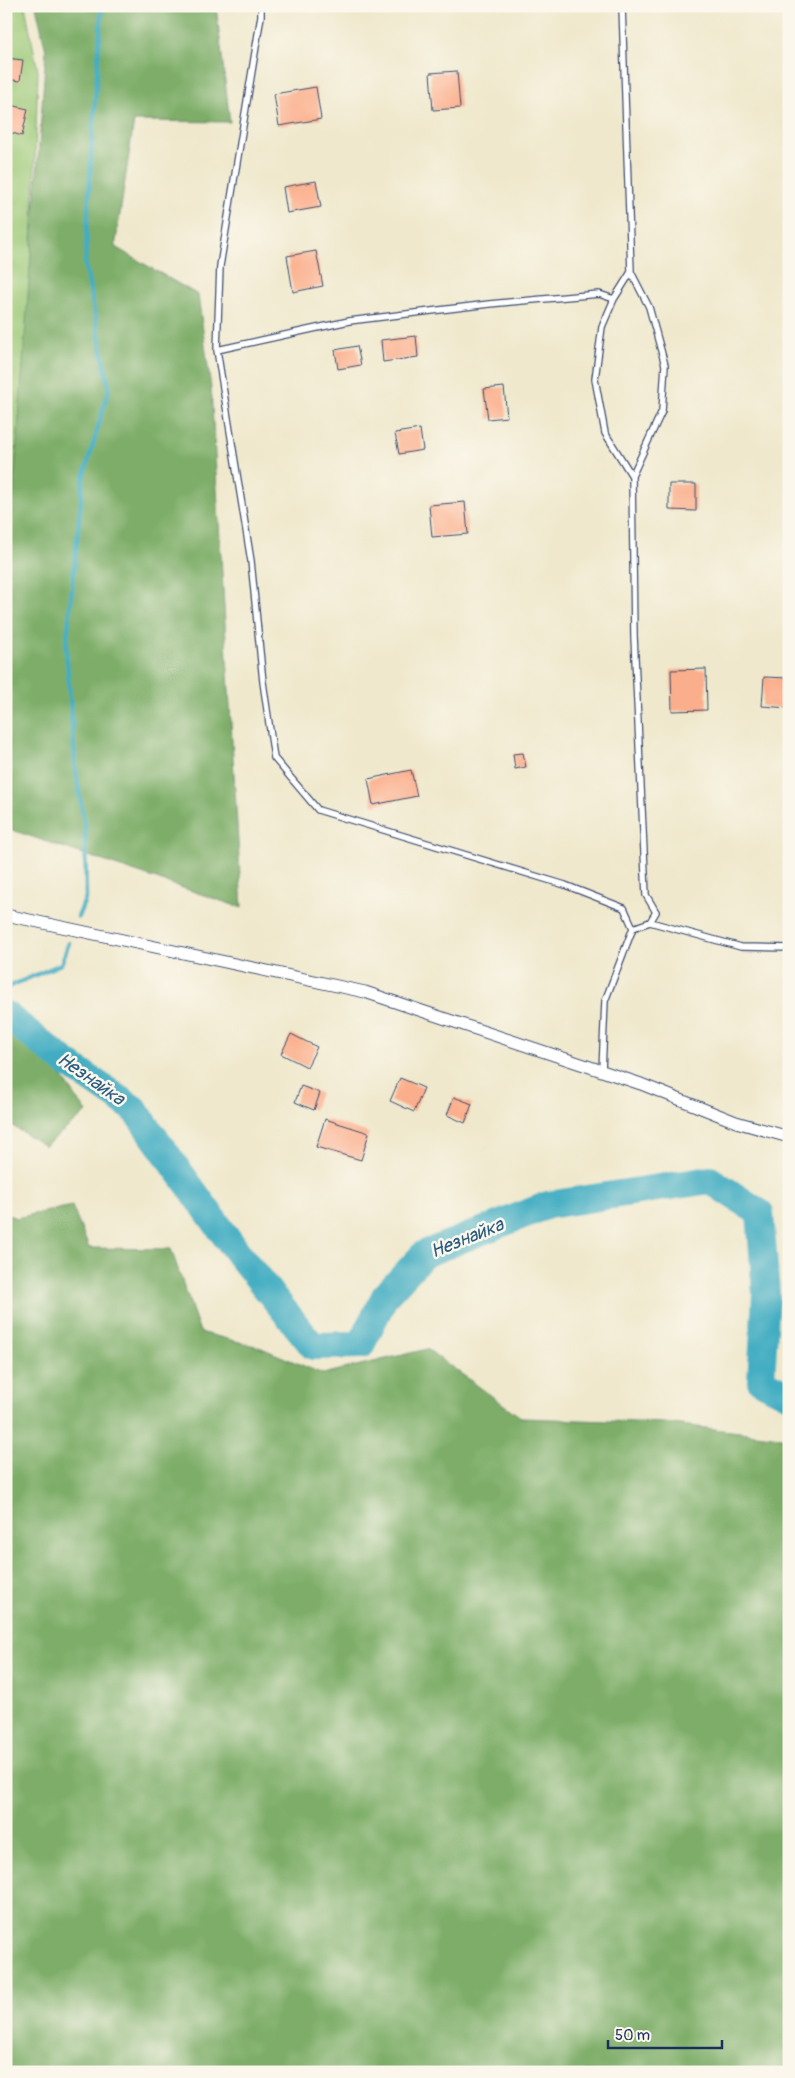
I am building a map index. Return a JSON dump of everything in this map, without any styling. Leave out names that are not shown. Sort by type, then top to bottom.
[{"type":"street","points":[[6,915],[365,992],[641,1084],[736,1122],[789,1137]]},
{"type":"lane","points":[[261,6],[261,16],[220,266],[217,350],[251,561],[263,682],[274,758],[318,810],[573,888],[624,908],[633,928],[605,1002],[602,1071]]},
{"type":"lane","points":[[622,6],[631,272],[649,307],[665,365],[662,411],[632,476],[634,636],[646,895],[656,912],[650,922]]},
{"type":"lane","points":[[631,272],[614,298],[602,327],[595,379],[605,434],[632,476]]},
{"type":"lane","points":[[217,350],[349,321],[499,303],[599,294],[614,298]]},
{"type":"lane","points":[[633,928],[650,922],[742,947],[789,948]]},
{"type":"path","points":[[782,2072],[789,2066]]},
{"type":"green space","points":[[6,6],[25,6],[38,71],[13,817],[6,818]]},
{"type":"green space","points":[[36,6],[216,6],[230,122],[134,121],[115,247],[198,295],[211,388],[242,908],[6,828],[6,594],[46,51]]},
{"type":"green space","points":[[6,1026],[57,1070],[87,1112],[45,1146],[6,1122]]},
{"type":"green space","points":[[72,1206],[89,1248],[171,1249],[200,1332],[259,1347],[323,1374],[427,1349],[522,1418],[664,1423],[789,1438],[789,2072],[6,2072],[6,1214],[16,1218]]},
{"type":"building","points":[[6,58],[23,60],[20,81],[6,79]]},
{"type":"building","points":[[457,71],[460,108],[433,110],[430,73]]},
{"type":"building","points":[[316,87],[321,119],[279,126],[274,94]]},
{"type":"building","points":[[6,104],[28,109],[22,136],[6,131]]},
{"type":"building","points":[[316,181],[321,207],[287,213],[283,187]]},
{"type":"building","points":[[316,251],[323,286],[293,292],[287,256]]},
{"type":"building","points":[[416,336],[418,357],[383,362],[381,340]]},
{"type":"building","points":[[357,346],[361,365],[338,369],[335,350]]},
{"type":"building","points":[[504,387],[507,417],[488,419],[484,389]]},
{"type":"building","points":[[420,429],[423,450],[399,454],[395,433]]},
{"type":"building","points":[[669,484],[696,484],[696,511],[669,510]]},
{"type":"building","points":[[465,502],[468,534],[432,537],[429,505]]},
{"type":"building","points":[[706,669],[707,710],[672,711],[671,670]]},
{"type":"building","points":[[764,677],[789,678],[789,708],[762,706]]},
{"type":"building","points":[[523,753],[526,767],[515,769],[513,754]]},
{"type":"building","points":[[411,770],[417,796],[373,805],[368,779]]},
{"type":"building","points":[[291,1034],[317,1047],[307,1067],[281,1054]]},
{"type":"building","points":[[400,1078],[424,1088],[414,1112],[390,1101]]},
{"type":"building","points":[[301,1086],[320,1093],[314,1110],[295,1102]]},
{"type":"building","points":[[454,1097],[472,1104],[465,1123],[447,1115]]},
{"type":"building","points":[[325,1119],[369,1133],[361,1160],[316,1147]]},
{"type":"waterway","points":[[78,917],[86,897],[85,827],[76,773],[66,648],[83,480],[109,388],[85,264],[102,6]]},
{"type":"waterway","points":[[6,988],[61,964],[69,943]]},
{"type":"waterway","name":"Незнайка","points":[[6,1015],[64,1061],[134,1109],[240,1256],[313,1346],[361,1345],[385,1296],[424,1254],[548,1205],[710,1180],[760,1213],[766,1294],[761,1381],[789,1395]]}]
